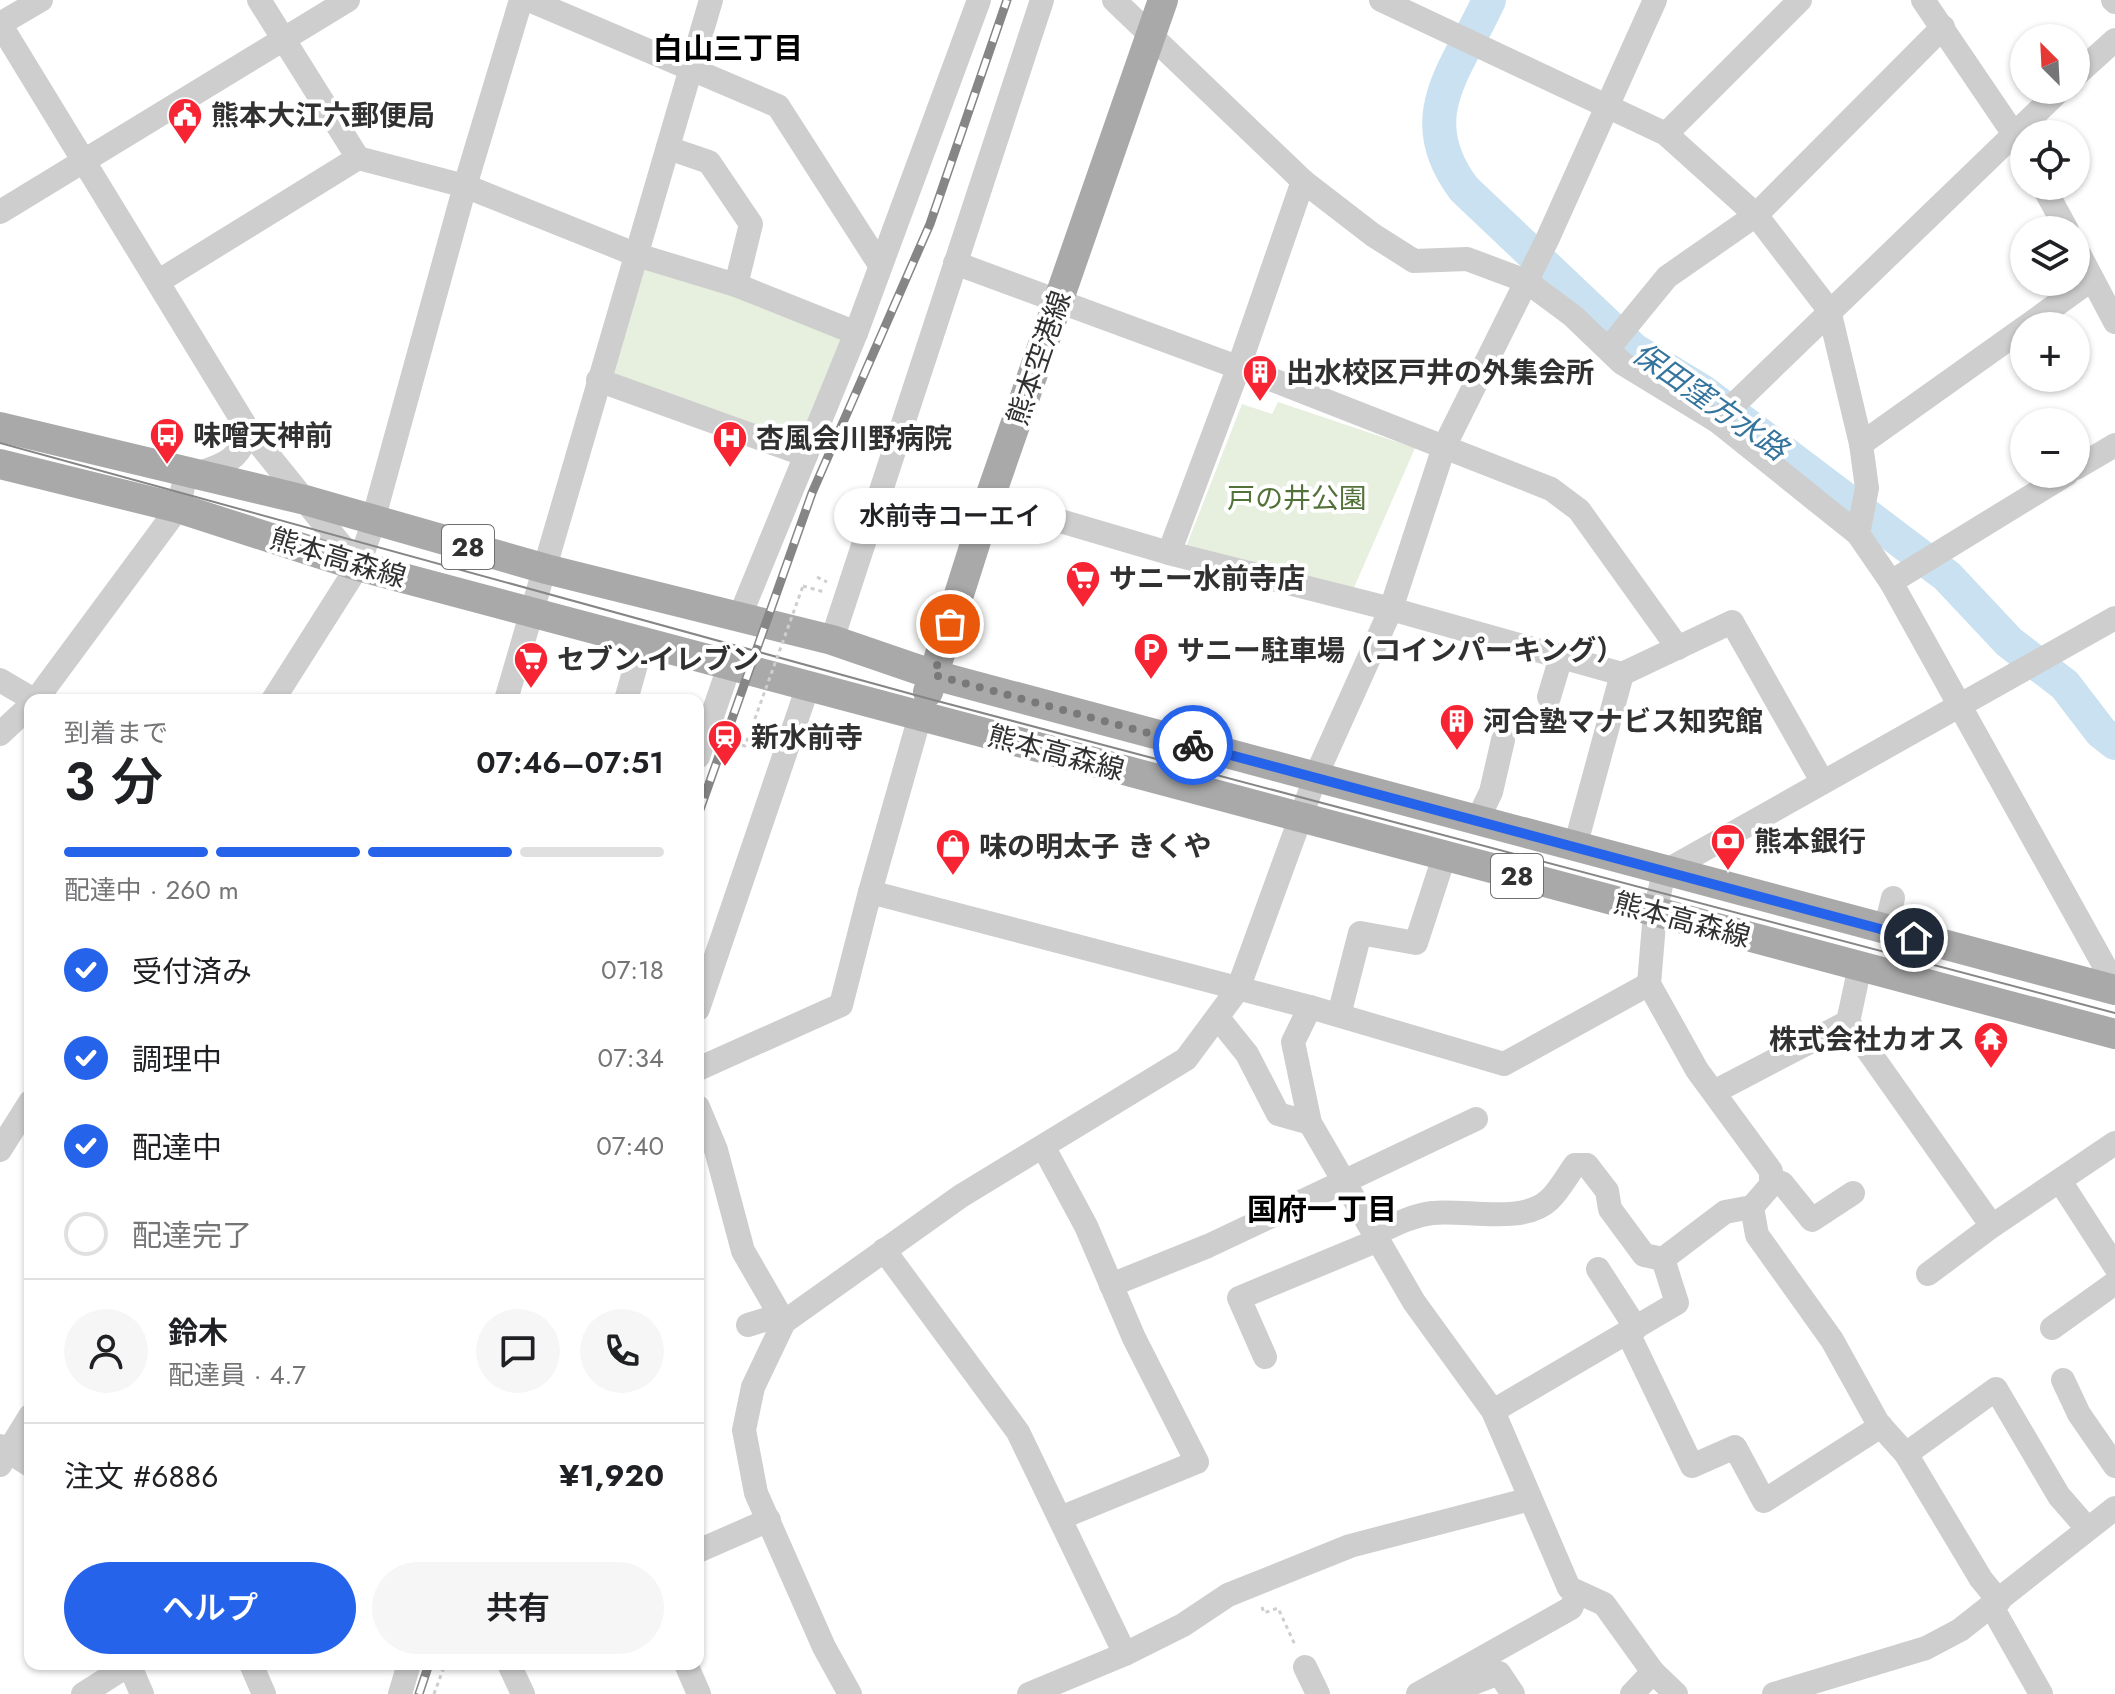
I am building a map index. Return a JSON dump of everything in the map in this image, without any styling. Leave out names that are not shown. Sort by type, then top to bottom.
[{"type":"main road","name":"熊本空港線","points":[[920,716],[989,500],[1163,0]]},
{"type":"main road","name":"熊本高森線","points":[[0,427],[305,500],[546,569],[832,640],[934,675],[1315,778],[2115,988]]},
{"type":"main road","name":"熊本高森線","points":[[0,464],[178,508],[358,566],[2115,1034]]},
{"type":"street","points":[[41,0],[0,24],[86,159],[248,430],[358,566]]},
{"type":"street","points":[[259,0],[358,158],[465,186],[637,255],[736,285],[856,333]]},
{"type":"street","points":[[0,212],[348,0]]},
{"type":"street","points":[[277,694],[358,566],[375,520],[465,186],[521,0]]},
{"type":"street","points":[[529,0],[778,106],[880,265]]},
{"type":"street","points":[[508,694],[711,0]]},
{"type":"street","points":[[740,616],[856,333],[979,0]]},
{"type":"street","points":[[832,640],[1042,0]]},
{"type":"street","points":[[1114,0],[1303,181],[1414,261],[1467,259],[1526,281],[1573,316],[1622,363],[1717,421],[1858,534],[1891,582],[2115,988]]},
{"type":"street","points":[[748,1325],[782,1319],[961,1196],[1186,1059],[1238,989],[1315,778],[1391,609],[1444,447],[1526,281],[1655,0]]},
{"type":"street","points":[[1666,134],[1800,0]]},
{"type":"street","points":[[1923,0],[2010,127]]},
{"type":"street","points":[[1397,2],[1605,107],[1666,134],[1756,215],[1829,310],[1861,444],[1867,488],[1858,534]]},
{"type":"street","points":[[1608,349],[1667,277],[1756,215],[1943,27]]},
{"type":"street","points":[[2090,62],[2115,40]]},
{"type":"street","points":[[2035,120],[2049,104]]},
{"type":"street","points":[[668,148],[709,162],[751,224],[736,285]]},
{"type":"street","points":[[1717,421],[1829,310],[2010,148]]},
{"type":"street","points":[[159,281],[358,158]]},
{"type":"street","points":[[1169,553],[1238,369],[1303,181]]},
{"type":"street","points":[[955,263],[1551,489],[1579,510],[1678,648]]},
{"type":"street","points":[[2090,275],[2115,322]]},
{"type":"street","points":[[2046,312],[2092,279]]},
{"type":"street","points":[[1861,444],[2010,338]]},
{"type":"street","points":[[598,380],[806,455]]},
{"type":"street","points":[[39,694],[178,508],[193,472],[232,460],[244,447],[248,430]]},
{"type":"street","points":[[2090,460],[2115,445]]},
{"type":"street","points":[[1891,582],[2044,488]]},
{"type":"street","points":[[989,500],[1169,553],[1391,609],[1622,674],[1732,622],[1822,781]]},
{"type":"street","points":[[1265,1357],[1239,1298],[1374,1238],[1412,1217],[1455,1212],[1490,1216],[1537,1207],[1548,1202],[1575,1165],[1587,1165],[1607,1191],[1610,1209],[1644,1255],[1663,1259],[1725,1212],[1752,1207],[1771,1185],[1771,1171],[1697,1070],[1649,984],[1655,912],[1664,872],[2115,618]]},
{"type":"street","points":[[628,694],[643,640]]},
{"type":"street","points":[[1549,697],[1558,667],[1557,655]]},
{"type":"street","points":[[704,740],[730,664]]},
{"type":"street","points":[[1575,847],[1622,674]]},
{"type":"street","points":[[0,680],[24,694]]},
{"type":"street","points":[[704,991],[808,686]]},
{"type":"street","points":[[0,734],[24,712]]},
{"type":"street","points":[[704,1066],[841,1005],[920,716]]},
{"type":"street","points":[[1477,821],[1491,792],[1503,740]]},
{"type":"street","points":[[1339,1015],[1360,933],[1416,943],[1444,857]]},
{"type":"street","points":[[870,892],[1310,1007],[1504,1064],[1649,984]]},
{"type":"street","points":[[1885,930],[1893,898]]},
{"type":"street","points":[[1860,966],[1848,1022],[1992,1226]]},
{"type":"street","points":[[1310,1007],[1293,1042],[1310,1123],[1345,1179],[1374,1238],[1414,1302],[1493,1411],[1569,1588],[1604,1604],[1653,1672],[1676,1694]]},
{"type":"street","points":[[1218,1018],[1234,1049],[1247,1054],[1278,1114],[1310,1123]]},
{"type":"street","points":[[1714,1092],[1848,1022]]},
{"type":"street","points":[[1111,1285],[1208,1246],[1476,1119]]},
{"type":"street","points":[[704,1121],[716,1150],[743,1251],[782,1319]]},
{"type":"street","points":[[0,1150],[15,1124]]},
{"type":"street","points":[[1928,1274],[1992,1226],[2115,1143]]},
{"type":"street","points":[[1044,1148],[1086,1226],[1140,1351],[1197,1462],[1060,1518]]},
{"type":"street","points":[[1771,1181],[1782,1183],[1812,1220],[1853,1193]]},
{"type":"street","points":[[2060,1181],[2115,1266]]},
{"type":"street","points":[[1752,1207],[1757,1235],[1832,1340],[1881,1426],[1906,1454],[1989,1591],[2041,1694]]},
{"type":"street","points":[[884,1250],[1018,1432],[1125,1654]]},
{"type":"street","points":[[1493,1411],[1677,1303],[1663,1259]]},
{"type":"street","points":[[1598,1269],[1632,1330],[1692,1466],[1735,1447],[1764,1501],[1881,1426]]},
{"type":"street","points":[[2052,1328],[2115,1283]]},
{"type":"street","points":[[782,1319],[753,1387],[744,1430],[756,1493],[824,1647],[850,1694]]},
{"type":"street","points":[[2063,1380],[2079,1414],[2115,1466]]},
{"type":"street","points":[[1906,1454],[1996,1389],[2059,1496],[2086,1527]]},
{"type":"street","points":[[24,1424],[3,1454],[24,1463]]},
{"type":"street","points":[[1029,1694],[1125,1654],[1183,1625],[1228,1595],[1350,1546],[1530,1499]]},
{"type":"street","points":[[1774,1694],[1926,1648],[1960,1630],[1996,1604],[2086,1527],[2115,1508]]},
{"type":"street","points":[[704,1548],[769,1520]]},
{"type":"street","points":[[1418,1694],[1571,1608],[1577,1594]]},
{"type":"street","points":[[1305,1667],[1318,1694]]},
{"type":"street","points":[[91,1680],[115,1670]]},
{"type":"street","points":[[132,1670],[142,1694]]},
{"type":"street","points":[[254,1670],[264,1694]]},
{"type":"street","points":[[400,1694],[407,1670]]},
{"type":"street","points":[[512,1670],[523,1694]]},
{"type":"street","points":[[689,1670],[699,1694]]},
{"type":"street","points":[[1632,1694],[1653,1672]]},
{"type":"street","points":[[1445,1694],[1499,1673],[1513,1694]]},
{"type":"path","points":[[742,745],[745,746],[750,735],[803,586],[823,595],[828,582],[817,577]]},
{"type":"path","points":[[1253,1584],[1264,1613],[1278,1608],[1305,1667]]},
{"type":"path","points":[[434,1694],[443,1670]]},
{"type":"green space","points":[[640,264],[845,335],[799,443],[606,374]]},
{"type":"green space","name":"戸の井公園","points":[[1278,402],[1415,448],[1349,599],[1182,557],[1242,404],[1272,414]]},
{"type":"waterway","name":"保田窪方水路","points":[[1489,0],[1453,71],[1440,115],[1440,138],[1448,163],[1464,189],[1634,350],[1702,391],[1947,576],[2009,642],[2065,685],[2101,732],[2115,743]]},
{"type":"tram line","points":[[0,443],[926,698],[2115,1013]]},
{"type":"railway","points":[[704,798],[812,493],[930,224],[1007,0]]},
{"type":"railway","points":[[419,1694],[427,1670]]},
{"type":"way so far","points":[[950,624],[934,675],[1193,745]]},
{"type":"place","name":"熊本大江六郵便局","points":[[185,146]]},
{"type":"place","name":"出水校区戸井の外集会所","points":[[1260,403]]},
{"type":"place","name":"味噌天神前","points":[[167,466]]},
{"type":"place","name":"杏風会川野病院","points":[[730,469]]},
{"type":"place","name":"サニー水前寺店","points":[[1083,609]]},
{"type":"place","name":"水前寺コーエイ","points":[[950,624]]},
{"type":"place","name":"サニー駐車場（コインパーキング）","points":[[1151,681]]},
{"type":"place","name":"セブン-イレブン","points":[[531,690]]},
{"type":"place","name":"河合塾マナビス知究館","points":[[1457,752]]},
{"type":"place","name":"新水前寺","points":[[725,768]]},
{"type":"place","name":"熊本銀行","points":[[1728,872]]},
{"type":"place","name":"味の明太子 きくや","points":[[953,877]]},
{"type":"place","name":"株式会社カオス","points":[[1991,1070]]},
{"type":"district","name":"白山三丁目","points":[[728,48]]},
{"type":"district","name":"国府一丁目","points":[[1322,1209]]},
{"type":"route","points":[[1193,745],[1914,938]]}]
